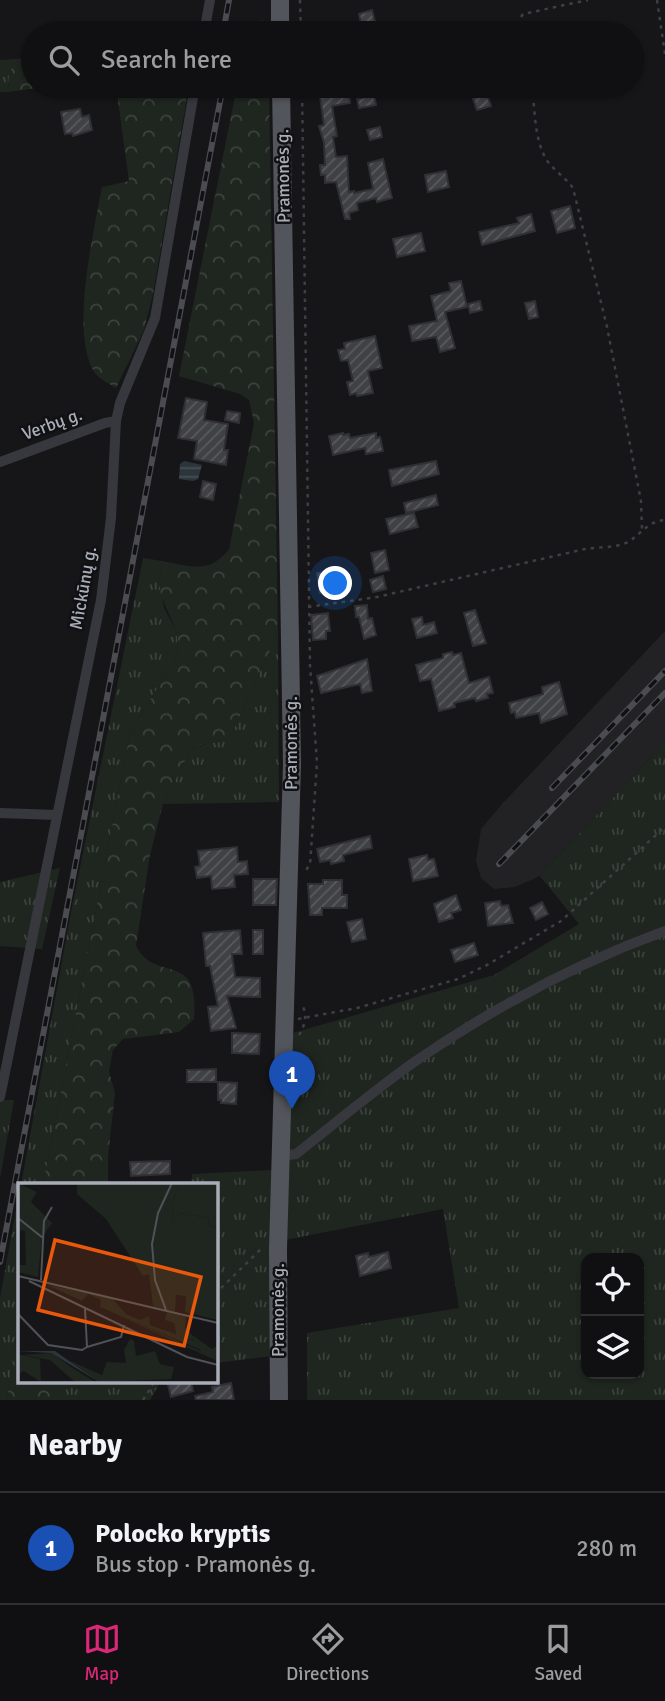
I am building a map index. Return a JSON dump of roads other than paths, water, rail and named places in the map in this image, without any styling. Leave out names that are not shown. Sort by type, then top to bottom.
[{"type":"main road","points":[[279,0],[280,21]]},
{"type":"main road","name":"Pramonės g.","points":[[279,1400],[278,1249],[291,816],[281,98]]},
{"type":"street","points":[[206,21],[210,0]]},
{"type":"street","name":"Mickūnų g.","points":[[0,1097],[108,558],[116,421],[120,402],[155,318],[193,98]]},
{"type":"street","name":"Verbų g.","points":[[0,462],[116,421]]},
{"type":"street","points":[[0,813],[57,815]]},
{"type":"street","points":[[281,1156],[296,1154],[410,1066],[533,989],[621,947],[665,931]]},
{"type":"railway","points":[[225,21],[229,0]]},
{"type":"railway","points":[[0,1262],[221,98]]},
{"type":"railway","points":[[552,788],[665,671]]},
{"type":"railway","points":[[499,864],[665,693]]},
{"type":"place","name":"Polocko kryptis","points":[[292,1109]]}]
